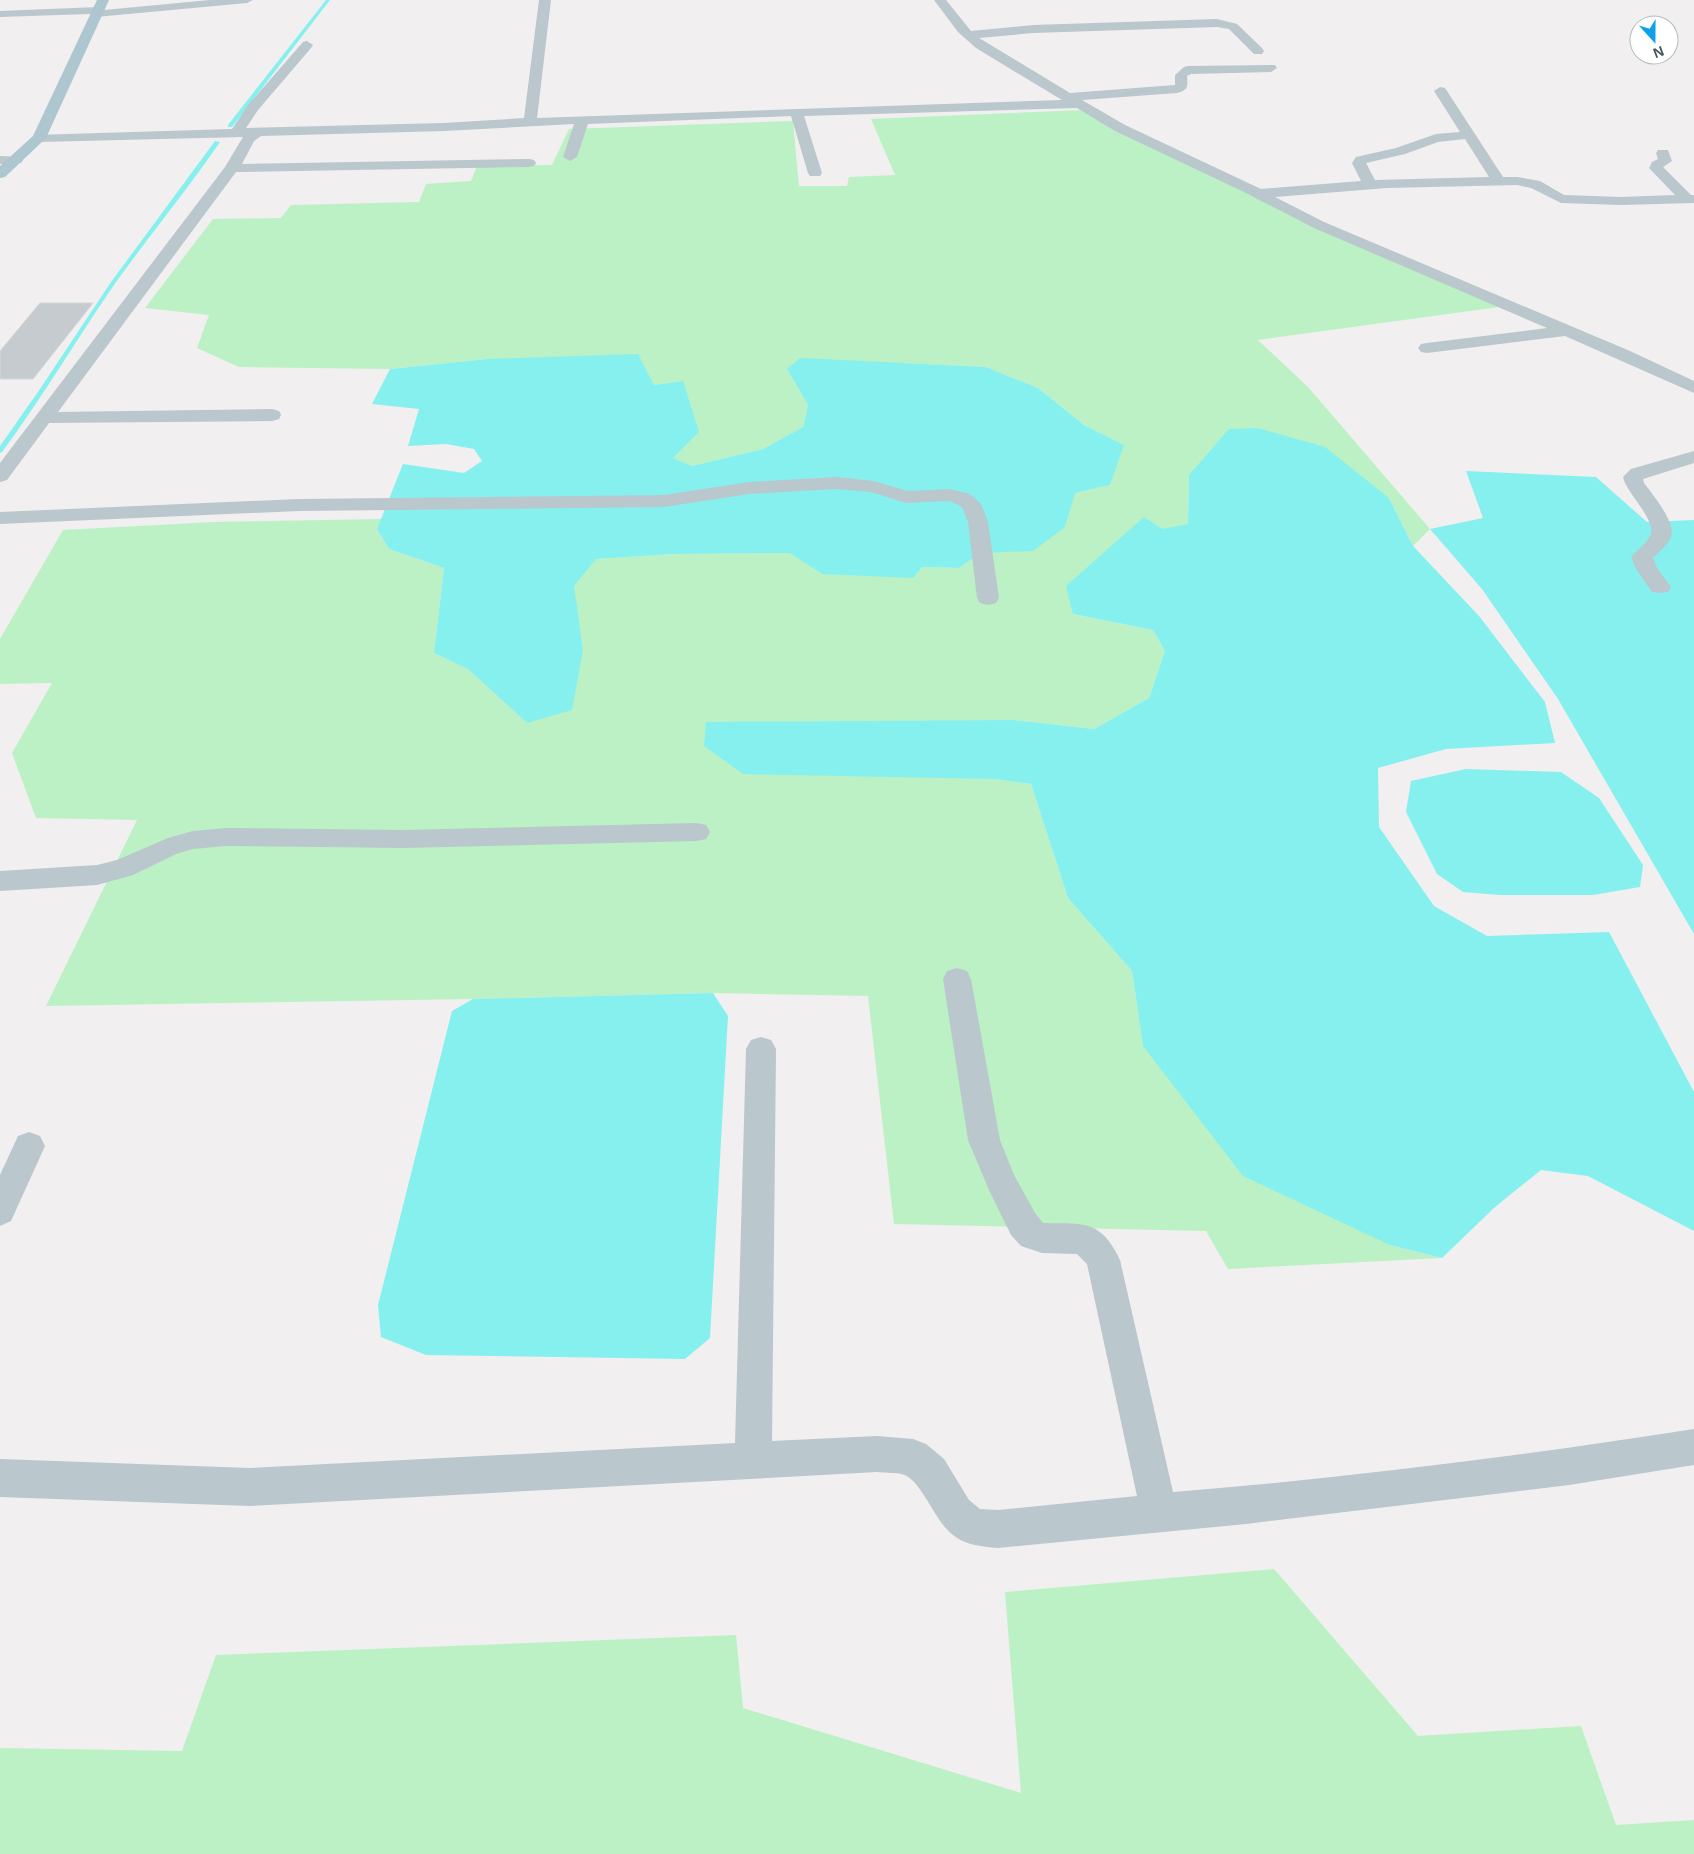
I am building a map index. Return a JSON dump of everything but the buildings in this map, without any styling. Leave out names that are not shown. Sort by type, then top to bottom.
[{"type":"main road","points":[[0,174],[38,138],[99,8]]},
{"type":"street","points":[[0,14],[247,0]]},
{"type":"street","points":[[530,122],[545,0]]},
{"type":"street","points":[[940,0],[951,16],[980,46],[1120,128],[1319,225],[1694,388]]},
{"type":"street","points":[[968,35],[1042,29],[1217,22],[1233,26],[1258,51]]},
{"type":"street","points":[[236,133],[253,108],[307,45]]},
{"type":"street","points":[[38,138],[444,127],[1071,100],[1177,89],[1182,87],[1181,74],[1188,70],[1271,68]]},
{"type":"street","points":[[1440,91],[1467,135],[1499,181]]},
{"type":"street","points":[[796,112],[815,173]]},
{"type":"street","points":[[570,157],[582,121]]},
{"type":"street","points":[[426,164],[444,127]]},
{"type":"street","points":[[0,476],[232,168],[248,139],[258,132]]},
{"type":"street","points":[[1370,184],[1359,163],[1361,160],[1400,151],[1436,138],[1467,135]]},
{"type":"street","points":[[1663,153],[1665,161],[1657,165],[1656,168],[1691,199]]},
{"type":"street","points":[[0,160],[16,160]]},
{"type":"street","points":[[232,168],[529,163]]},
{"type":"street","points":[[1258,194],[1370,184],[1499,181],[1529,182],[1556,197],[1573,200],[1691,199]]},
{"type":"street","points":[[1427,348],[1566,331]]},
{"type":"street","points":[[42,418],[272,415]]},
{"type":"street","points":[[1660,587],[1647,569],[1642,557],[1660,538],[1662,529],[1652,508],[1634,483],[1633,477],[1638,473],[1694,457]]},
{"type":"street","points":[[0,518],[299,505],[664,501],[749,488],[836,483],[855,484],[874,487],[906,497],[950,495],[963,498],[971,504],[978,522],[988,598]]},
{"type":"street","points":[[0,881],[97,875],[124,868],[168,847],[193,840],[226,836],[404,839],[697,832]]},
{"type":"street","points":[[957,979],[984,1140],[1000,1180],[1024,1224],[1033,1235],[1042,1238],[1084,1239],[1097,1250],[1103,1260],[1159,1512]]},
{"type":"street","points":[[753,1460],[761,1049]]},
{"type":"street","points":[[0,1211],[29,1146]]},
{"type":"street","points":[[0,1478],[250,1488],[877,1454],[913,1457],[931,1472],[956,1513],[973,1527],[998,1529],[1112,1519],[1159,1512],[1246,1506],[1530,1472],[1694,1447]]},
{"type":"green space","points":[[1084,110],[1499,307],[1258,340],[1308,387],[1430,529],[1413,546],[1389,498],[1189,475],[1188,524],[1161,530],[1073,614],[1153,630],[1165,651],[1149,698],[1094,729],[1013,720],[995,779],[1031,784],[1068,898],[1132,971],[1143,1046],[1390,1245],[1442,1258],[1228,1269],[1206,1231],[894,1224],[868,996],[713,993],[46,1006],[137,820],[36,818],[12,753],[52,683],[0,684],[0,639],[63,530],[214,522],[382,519],[377,529],[389,549],[444,568],[434,653],[468,669],[527,723],[583,650],[573,586],[596,559],[675,554],[791,553],[822,574],[922,567],[959,568],[981,553],[1065,527],[1074,493],[1110,485],[1123,445],[1084,425],[1038,388],[986,367],[900,363],[787,369],[808,405],[803,427],[763,449],[692,466],[672,458],[683,381],[654,385],[487,359],[390,369],[239,367],[197,348],[209,315],[145,308],[213,219],[281,218],[291,205],[419,202],[426,184],[471,181],[477,166],[552,165],[569,129],[793,121],[799,186],[847,186],[849,177],[895,175],[871,119]]},
{"type":"green space","points":[[1274,1569],[1418,1736],[1581,1726],[1616,1825],[1694,1820],[1694,1854],[0,1854],[0,1748],[182,1751],[216,1655],[736,1635],[743,1708],[1021,1793],[1005,1592]]},
{"type":"water","points":[[638,354],[654,385],[683,381],[699,432],[673,458],[692,466],[763,449],[803,427],[808,405],[787,369],[800,358],[986,367],[1038,388],[1084,425],[1124,445],[1110,485],[1075,493],[1065,527],[1033,551],[981,553],[959,568],[922,567],[913,578],[822,574],[790,553],[675,554],[596,559],[574,586],[583,650],[572,710],[527,723],[468,669],[434,653],[444,568],[389,549],[377,529],[403,464],[464,473],[482,461],[474,449],[446,444],[408,446],[419,409],[372,404],[390,369],[487,359]]},
{"type":"water","points":[[1258,428],[1325,447],[1389,498],[1413,546],[1479,616],[1545,702],[1555,743],[1446,749],[1378,768],[1379,827],[1434,906],[1487,936],[1609,932],[1694,1092],[1694,1231],[1588,1176],[1541,1170],[1495,1207],[1442,1258],[1390,1245],[1243,1176],[1143,1046],[1132,971],[1068,898],[1031,784],[995,779],[743,774],[704,746],[706,722],[1013,720],[1094,729],[1149,698],[1165,651],[1153,630],[1073,614],[1066,586],[1144,517],[1162,529],[1188,524],[1189,475],[1229,429]]},
{"type":"water","points":[[1466,471],[1596,477],[1647,522],[1694,520],[1694,934],[1558,699],[1482,589],[1430,529],[1483,518]]},
{"type":"water","points":[[1466,769],[1561,772],[1599,798],[1643,865],[1640,887],[1593,895],[1500,895],[1463,892],[1437,874],[1406,812],[1411,781]]},
{"type":"water","points":[[713,993],[728,1016],[710,1338],[685,1359],[426,1355],[381,1337],[378,1305],[452,1011],[473,999]]},
{"type":"waterway","points":[[230,126],[328,0]]},
{"type":"waterway","points":[[0,451],[44,389],[113,283],[217,142]]}]
